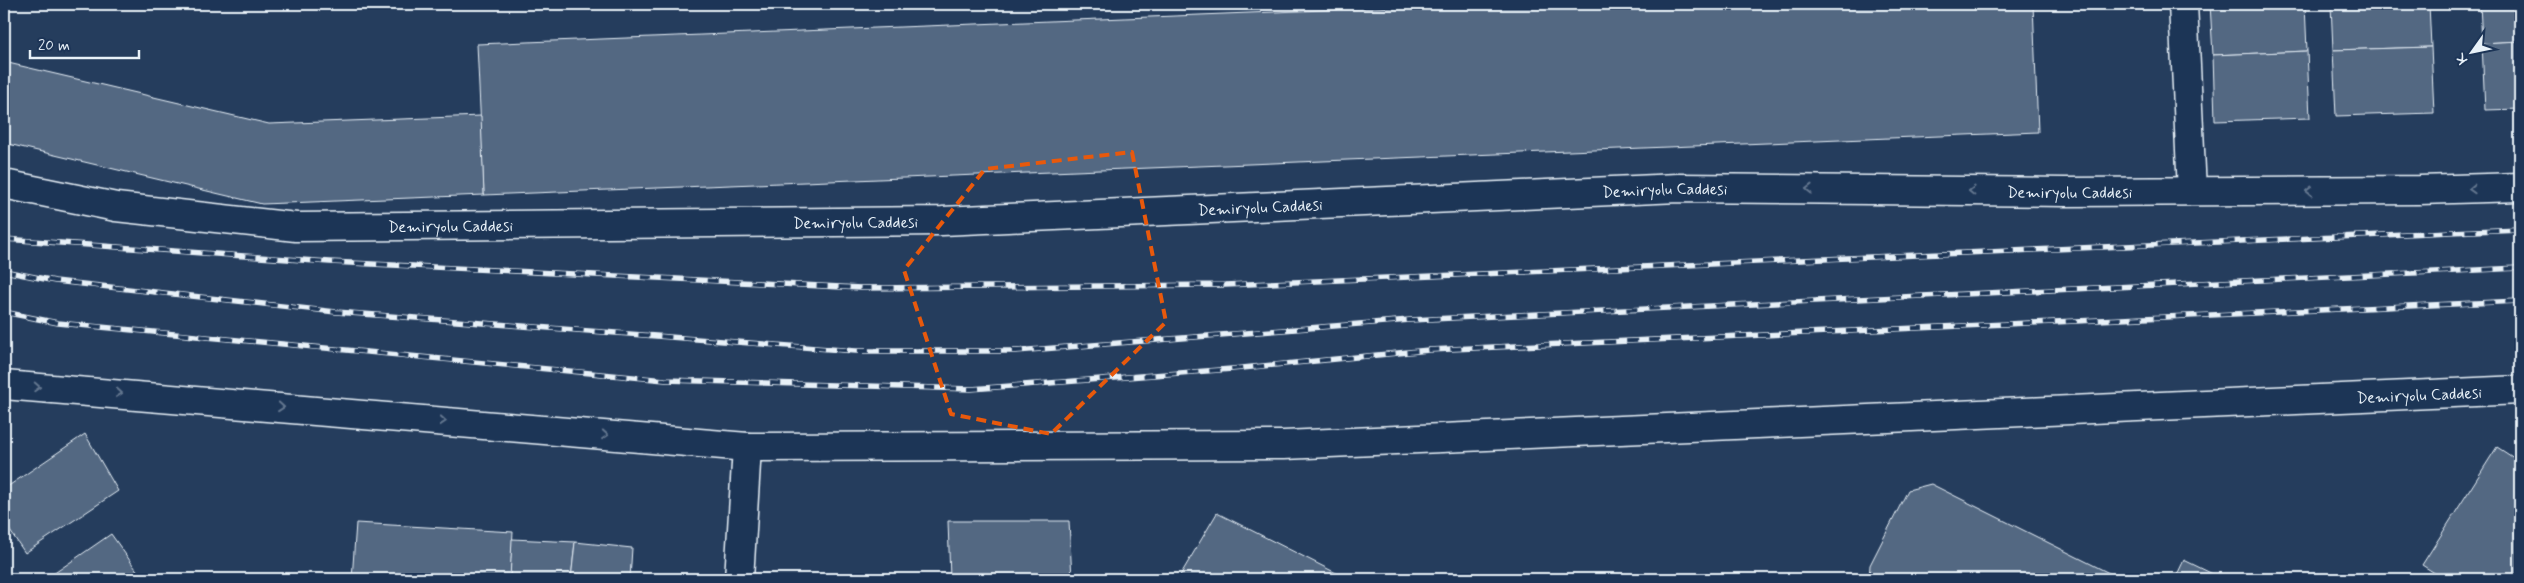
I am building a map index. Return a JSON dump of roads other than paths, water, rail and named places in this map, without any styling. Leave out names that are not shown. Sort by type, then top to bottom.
[{"type":"main road","points":[[2183,4],[2192,191]]},
{"type":"main road","name":"Demiryolu Caddesi","points":[[4,184],[116,207],[296,227],[942,221],[1678,188],[2192,191],[2419,190],[2520,187]]},
{"type":"main road","name":"Demiryolu Caddesi","points":[[4,385],[71,389],[747,447],[1284,445],[2520,390]]},
{"type":"main road","points":[[739,579],[747,447]]},
{"type":"railway","points":[[4,239],[330,262],[861,288],[1225,285],[2520,229]]},
{"type":"railway","points":[[4,271],[55,281],[336,312],[856,351],[1016,351],[1410,320],[2520,268]]},
{"type":"railway","points":[[4,312],[58,323],[665,380],[971,389],[1232,369],[1429,350],[2520,301]]}]
